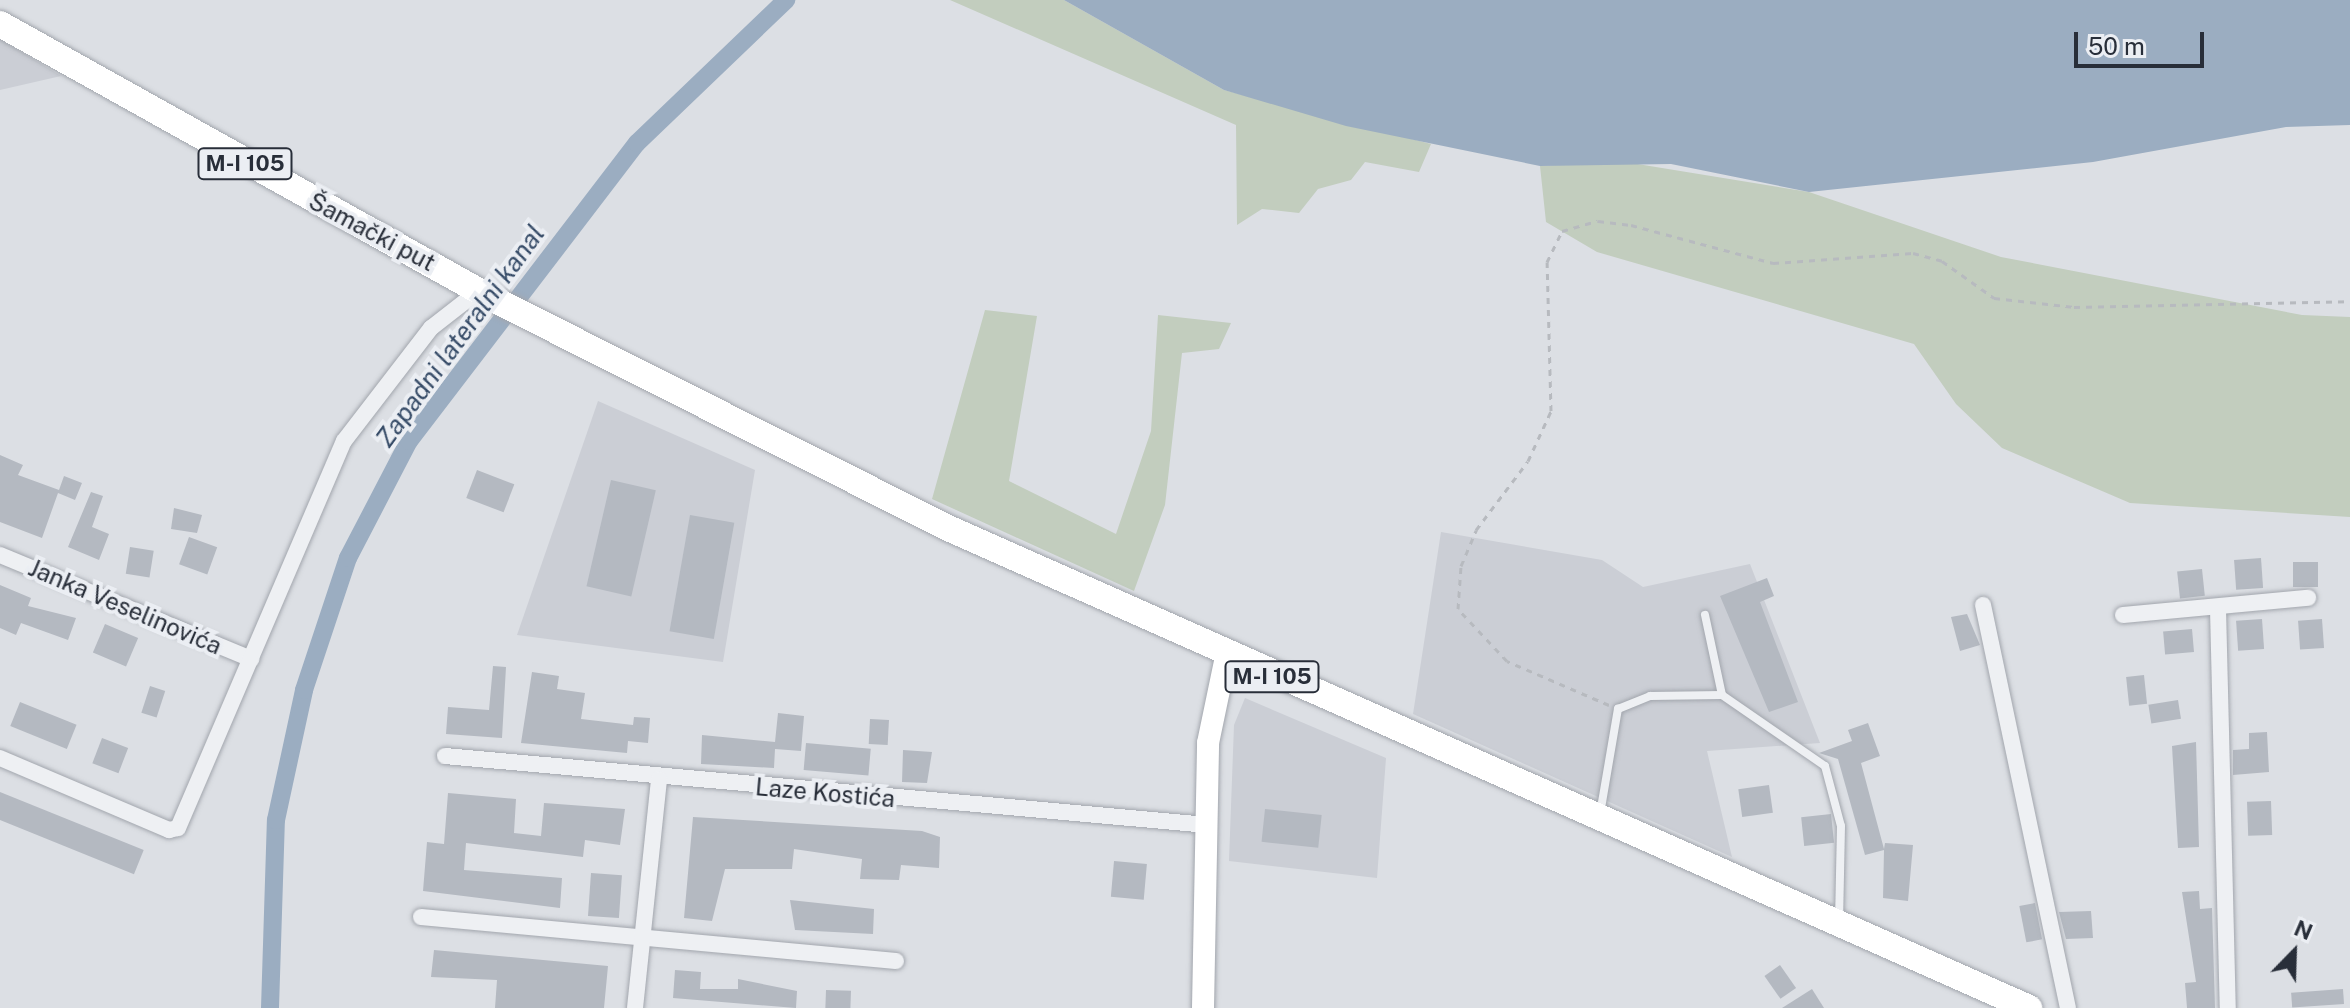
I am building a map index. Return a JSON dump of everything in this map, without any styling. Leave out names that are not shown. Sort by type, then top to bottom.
[{"type":"main road","name":"Šamački put","points":[[0,24],[12,35],[487,294]]},
{"type":"main road","name":"M-I 105","points":[[487,294],[528,317],[1226,657],[2029,1008]]},
{"type":"street","points":[[0,758],[169,830],[178,828],[350,431],[431,328],[487,294]]},
{"type":"street","name":"Janka Veselinovića","points":[[0,555],[251,659]]},
{"type":"street","points":[[2123,615],[2218,609],[2308,598]]},
{"type":"street","points":[[1983,605],[2068,1008]]},
{"type":"street","points":[[2218,609],[2228,1008]]},
{"type":"street","points":[[1203,1008],[1212,707],[1226,657]]},
{"type":"street","name":"Laze Kostića","points":[[445,756],[659,779],[1207,825]]},
{"type":"street","points":[[635,1008],[639,943],[659,779]]},
{"type":"street","points":[[421,917],[639,943],[896,961]]},
{"type":"lane","points":[[1705,615],[1722,695]]},
{"type":"lane","points":[[1599,819],[1611,784],[1618,709],[1650,696],[1722,695],[1825,766],[1841,826],[1839,925]]},
{"type":"path","points":[[1618,709],[1507,661],[1458,609],[1461,566],[1476,530],[1528,461],[1551,411],[1546,273],[1551,245],[1562,231],[1598,221],[1631,225],[1773,263],[1913,253],[1942,261],[1994,298],[2074,307],[2350,301]]},
{"type":"shaded area","points":[[0,39],[61,76],[0,90]]},
{"type":"shaded area","points":[[598,401],[755,470],[723,662],[517,635]]},
{"type":"shaded area","points":[[1441,532],[1602,560],[1643,587],[1750,564],[1820,743],[1707,751],[1732,857],[1413,714]]},
{"type":"shaded area","points":[[1245,698],[1386,758],[1377,878],[1229,861],[1234,725]]},
{"type":"green space","points":[[950,0],[1064,0],[1224,90],[1431,144],[1419,172],[1365,162],[1351,180],[1318,189],[1299,213],[1262,209],[1237,225],[1236,125]]},
{"type":"green space","points":[[1619,161],[1809,192],[2001,257],[2302,315],[2350,317],[2350,517],[2130,503],[2002,448],[1956,404],[1914,344],[1597,252],[1546,222],[1540,166]]},
{"type":"green space","points":[[985,310],[1037,316],[1009,481],[1116,534],[1151,431],[1158,315],[1231,323],[1219,349],[1182,353],[1165,505],[1134,591],[932,499]]},
{"type":"water","points":[[1064,0],[2350,0],[2350,125],[2286,127],[2093,162],[1809,192],[1671,164],[1540,166],[1346,126],[1224,90]]},
{"type":"building","points":[[0,455],[23,465],[18,475],[59,490],[64,476],[82,483],[75,500],[58,493],[42,538],[0,522]]},
{"type":"building","points":[[477,470],[514,484],[504,512],[466,498]]},
{"type":"building","points":[[611,480],[656,490],[631,597],[586,586]]},
{"type":"building","points":[[91,492],[103,496],[92,527],[109,534],[99,560],[68,547]]},
{"type":"building","points":[[174,508],[202,515],[197,533],[171,529]]},
{"type":"building","points":[[690,515],[734,523],[714,639],[670,631]]},
{"type":"building","points":[[189,537],[217,547],[207,575],[179,564]]},
{"type":"building","points":[[130,547],[154,551],[149,577],[126,574]]},
{"type":"building","points":[[2261,558],[2263,588],[2236,590],[2234,560]]},
{"type":"building","points":[[2293,562],[2318,562],[2318,587],[2293,587]]},
{"type":"building","points":[[2202,569],[2205,596],[2180,598],[2177,572]]},
{"type":"building","points":[[1767,578],[1774,596],[1760,602],[1798,702],[1769,712],[1720,596]]},
{"type":"building","points":[[0,585],[31,598],[28,606],[76,618],[68,640],[21,623],[16,635],[0,628]]},
{"type":"building","points":[[1967,614],[1980,645],[1960,651],[1951,617]]},
{"type":"building","points":[[2262,619],[2264,649],[2238,651],[2236,621]]},
{"type":"building","points":[[2322,619],[2324,648],[2300,650],[2298,621]]},
{"type":"building","points":[[105,624],[138,638],[126,667],[93,653]]},
{"type":"building","points":[[2192,629],[2194,652],[2165,654],[2163,632]]},
{"type":"building","points":[[493,666],[506,667],[502,738],[446,734],[448,707],[489,710]]},
{"type":"building","points":[[532,672],[559,676],[557,689],[585,693],[581,719],[633,725],[634,717],[650,718],[648,743],[628,741],[627,753],[521,743]]},
{"type":"building","points":[[2144,675],[2147,704],[2129,706],[2126,677]]},
{"type":"building","points":[[150,686],[165,691],[157,718],[141,713]]},
{"type":"building","points":[[2178,700],[2181,719],[2151,723],[2148,705]]},
{"type":"building","points":[[20,702],[77,725],[67,749],[10,726]]},
{"type":"building","points":[[778,713],[804,716],[801,751],[775,749],[774,768],[701,764],[702,735],[775,742]]},
{"type":"building","points":[[870,719],[889,720],[888,745],[869,744]]},
{"type":"building","points":[[1868,723],[1880,756],[1861,763],[1884,849],[1885,843],[1913,845],[1908,901],[1883,898],[1884,850],[1865,855],[1838,759],[1819,753],[1852,741],[1848,730]]},
{"type":"building","points":[[2267,732],[2269,772],[2233,775],[2233,750],[2249,749],[2249,733]]},
{"type":"building","points":[[102,738],[128,748],[118,773],[92,763]]},
{"type":"building","points":[[2196,742],[2199,847],[2178,848],[2172,746]]},
{"type":"building","points":[[806,743],[871,749],[868,776],[804,770]]},
{"type":"building","points":[[903,750],[932,752],[927,783],[902,782]]},
{"type":"building","points":[[1769,785],[1773,813],[1742,817],[1738,789]]},
{"type":"building","points":[[0,792],[144,850],[134,874],[0,820]]},
{"type":"building","points":[[448,793],[516,799],[514,833],[541,836],[544,803],[625,809],[620,845],[585,840],[583,857],[466,843],[464,870],[562,878],[560,908],[423,891],[427,842],[444,844]]},
{"type":"building","points":[[2271,801],[2272,835],[2248,836],[2247,802]]},
{"type":"building","points":[[1265,809],[1322,815],[1318,848],[1262,842]]},
{"type":"building","points":[[1831,814],[1834,843],[1804,846],[1801,817]]},
{"type":"building","points":[[693,817],[922,831],[940,837],[939,868],[901,865],[899,880],[860,879],[862,859],[794,849],[792,869],[725,869],[712,921],[684,918]]},
{"type":"building","points":[[1114,861],[1147,864],[1144,900],[1111,897]]},
{"type":"building","points":[[591,873],[622,875],[619,918],[588,916]]},
{"type":"building","points":[[2199,891],[2200,909],[2212,908],[2215,1008],[2187,1008],[2185,983],[2196,982],[2182,892]]},
{"type":"building","points":[[790,900],[874,909],[873,934],[795,930]]},
{"type":"building","points":[[2035,903],[2042,939],[2026,942],[2019,906]]},
{"type":"building","points":[[2091,911],[2093,938],[2066,939],[2059,912]]},
{"type":"building","points":[[434,950],[608,966],[604,1008],[495,1008],[497,980],[431,977]]},
{"type":"building","points":[[1780,965],[1796,988],[1780,999],[1764,976]]},
{"type":"building","points":[[675,970],[701,972],[700,989],[738,989],[738,979],[797,991],[796,1008],[673,998]]},
{"type":"building","points":[[1812,989],[1824,1008],[1782,1008]]},
{"type":"building","points":[[2343,989],[2344,1004],[2292,1008],[2291,993]]},
{"type":"building","points":[[826,990],[851,991],[850,1008],[825,1008]]},
{"type":"waterway","name":"Zapadni lateralni kanal","points":[[270,1008],[276,820],[304,690],[348,558],[409,441],[637,143],[786,0]]}]
